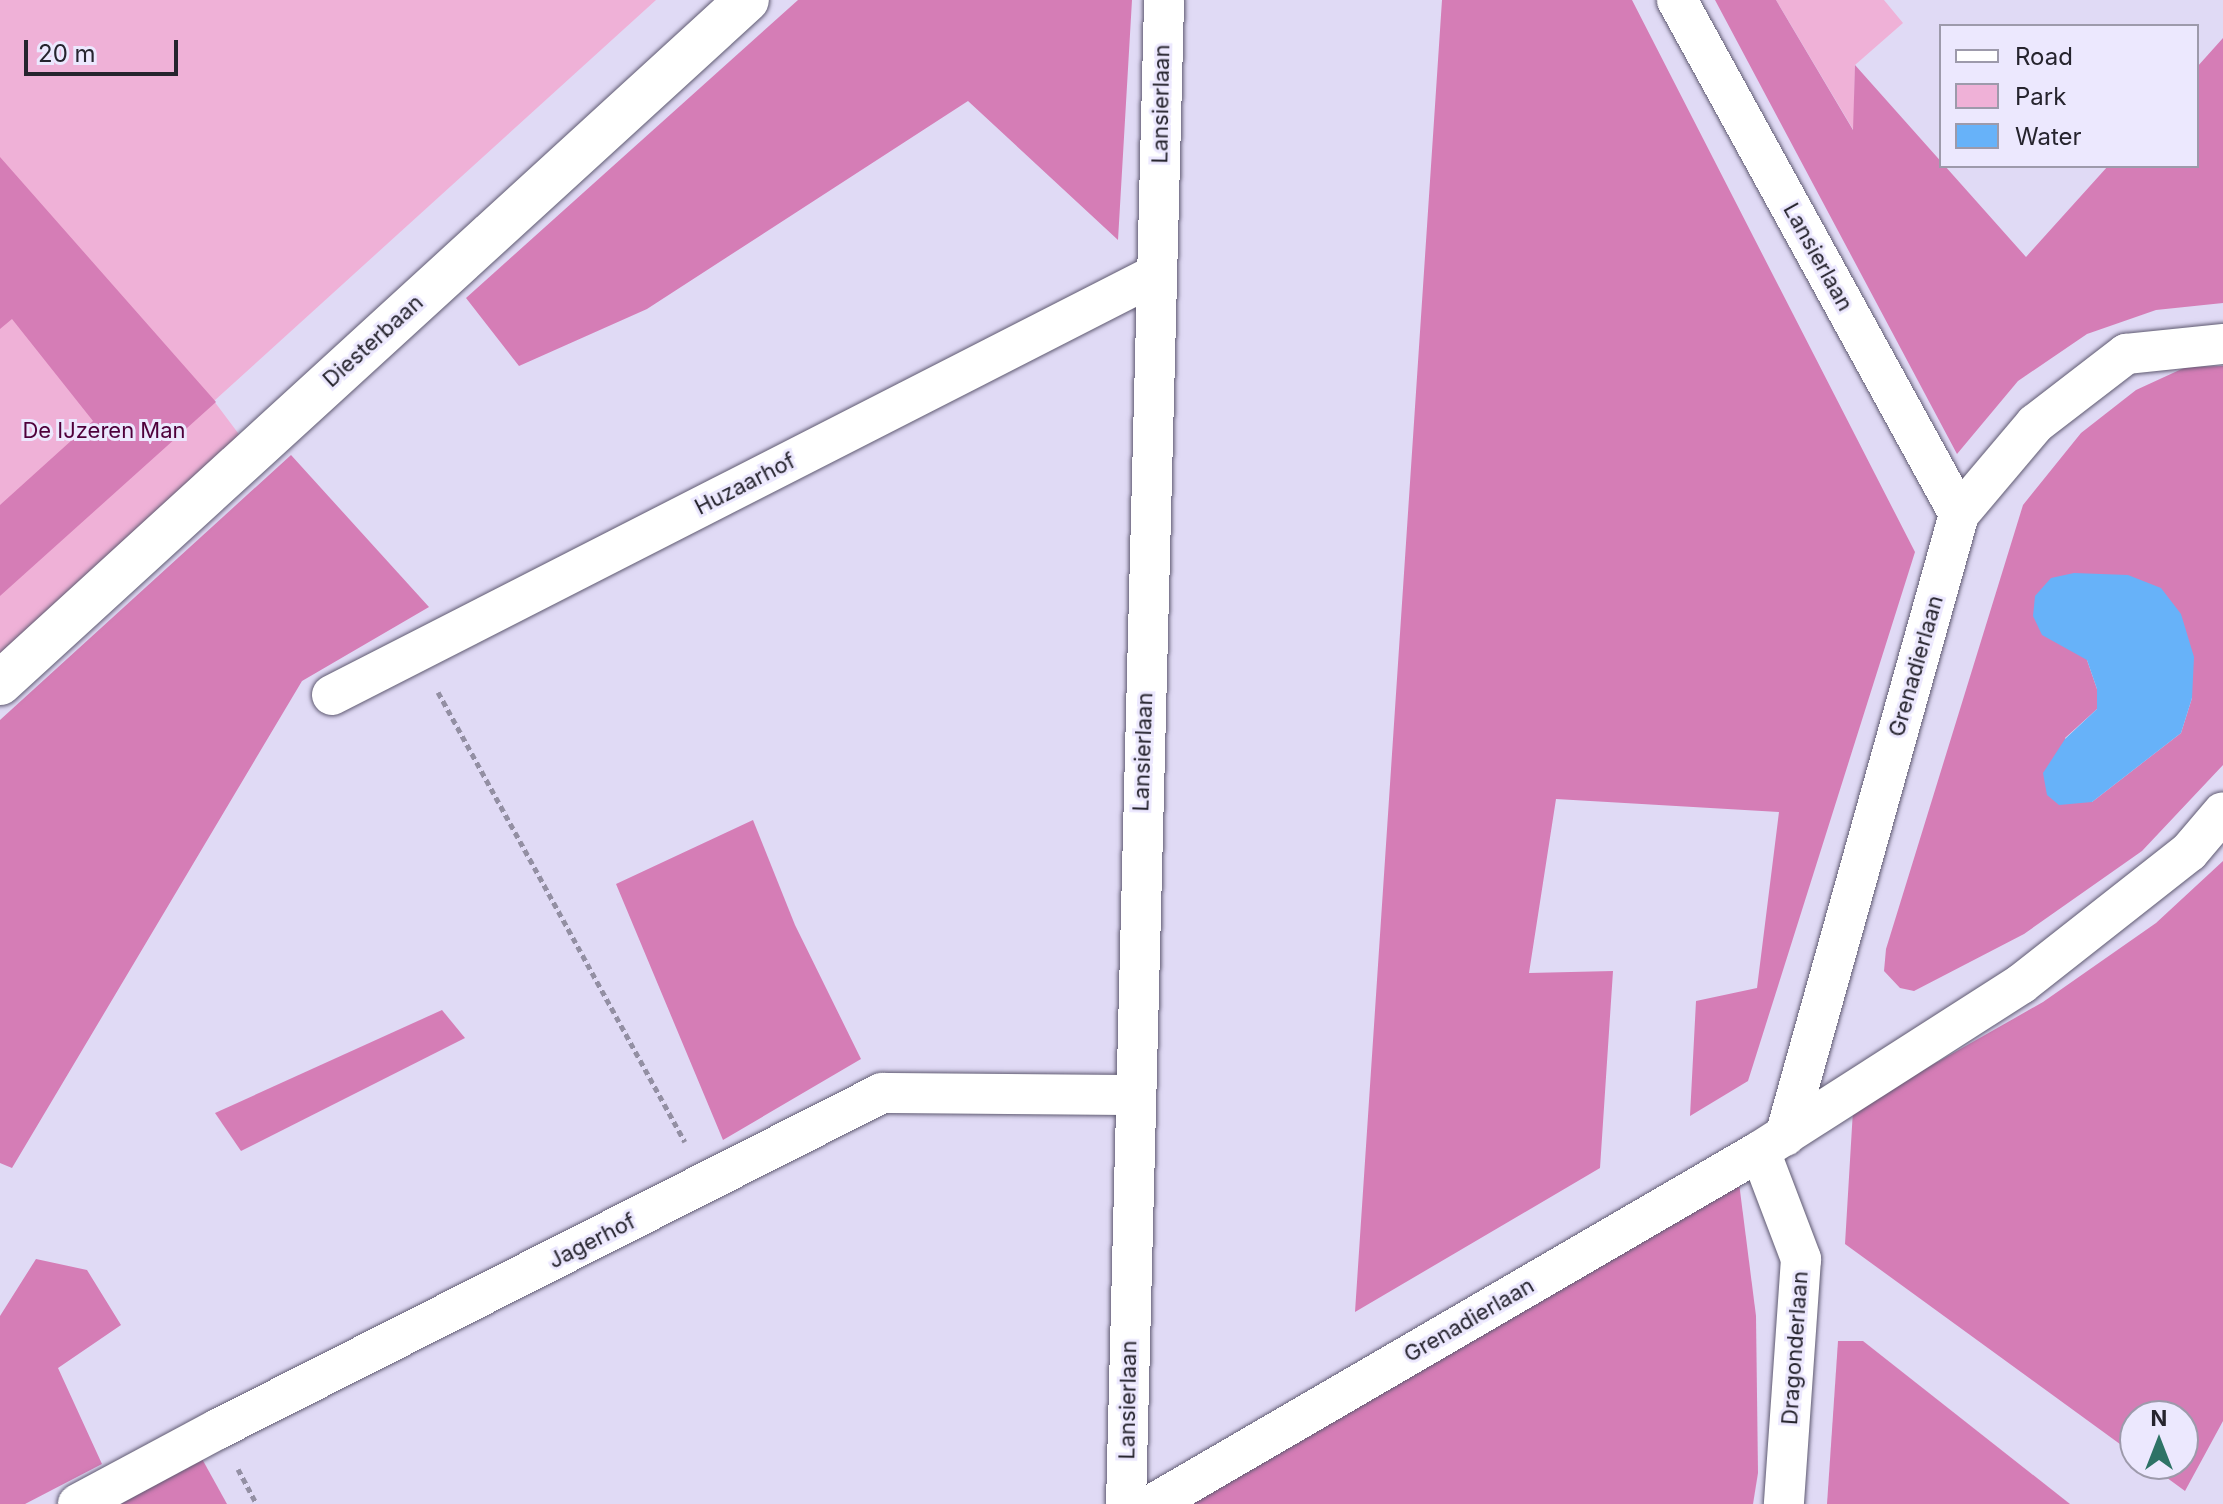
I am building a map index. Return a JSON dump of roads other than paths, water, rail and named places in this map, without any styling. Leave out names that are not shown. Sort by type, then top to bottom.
[{"type":"street","name":"Diesterbaan","points":[[0,683],[747,0]]},
{"type":"street","name":"Lansierlaan","points":[[1126,1504],[1164,0]]},
{"type":"street","name":"Lansierlaan","points":[[1677,0],[1959,514]]},
{"type":"street","name":"Huzaarhof","points":[[332,695],[1157,274]]},
{"type":"street","name":"Grenadierlaan","points":[[1772,1144],[1959,514],[2035,424],[2126,354],[2223,344]]},
{"type":"street","name":"Grenadierlaan","points":[[1153,1504],[1772,1144],[2021,984],[2189,852],[2223,812]]},
{"type":"street","name":"Jagerhof","points":[[78,1504],[218,1429],[882,1093],[1134,1095]]},
{"type":"street","name":"Dragonderlaan","points":[[1772,1144],[1801,1259],[1784,1504]]},
{"type":"water","points":[[2074,573],[2128,575],[2161,588],[2181,614],[2194,657],[2192,698],[2181,733],[2092,802],[2059,805],[2047,795],[2043,773],[2065,739],[2097,709],[2097,689],[2087,660],[2042,635],[2033,616],[2035,596],[2051,578]]},
{"type":"park label","name":"De IJzeren Man","points":[[104,431]]}]
